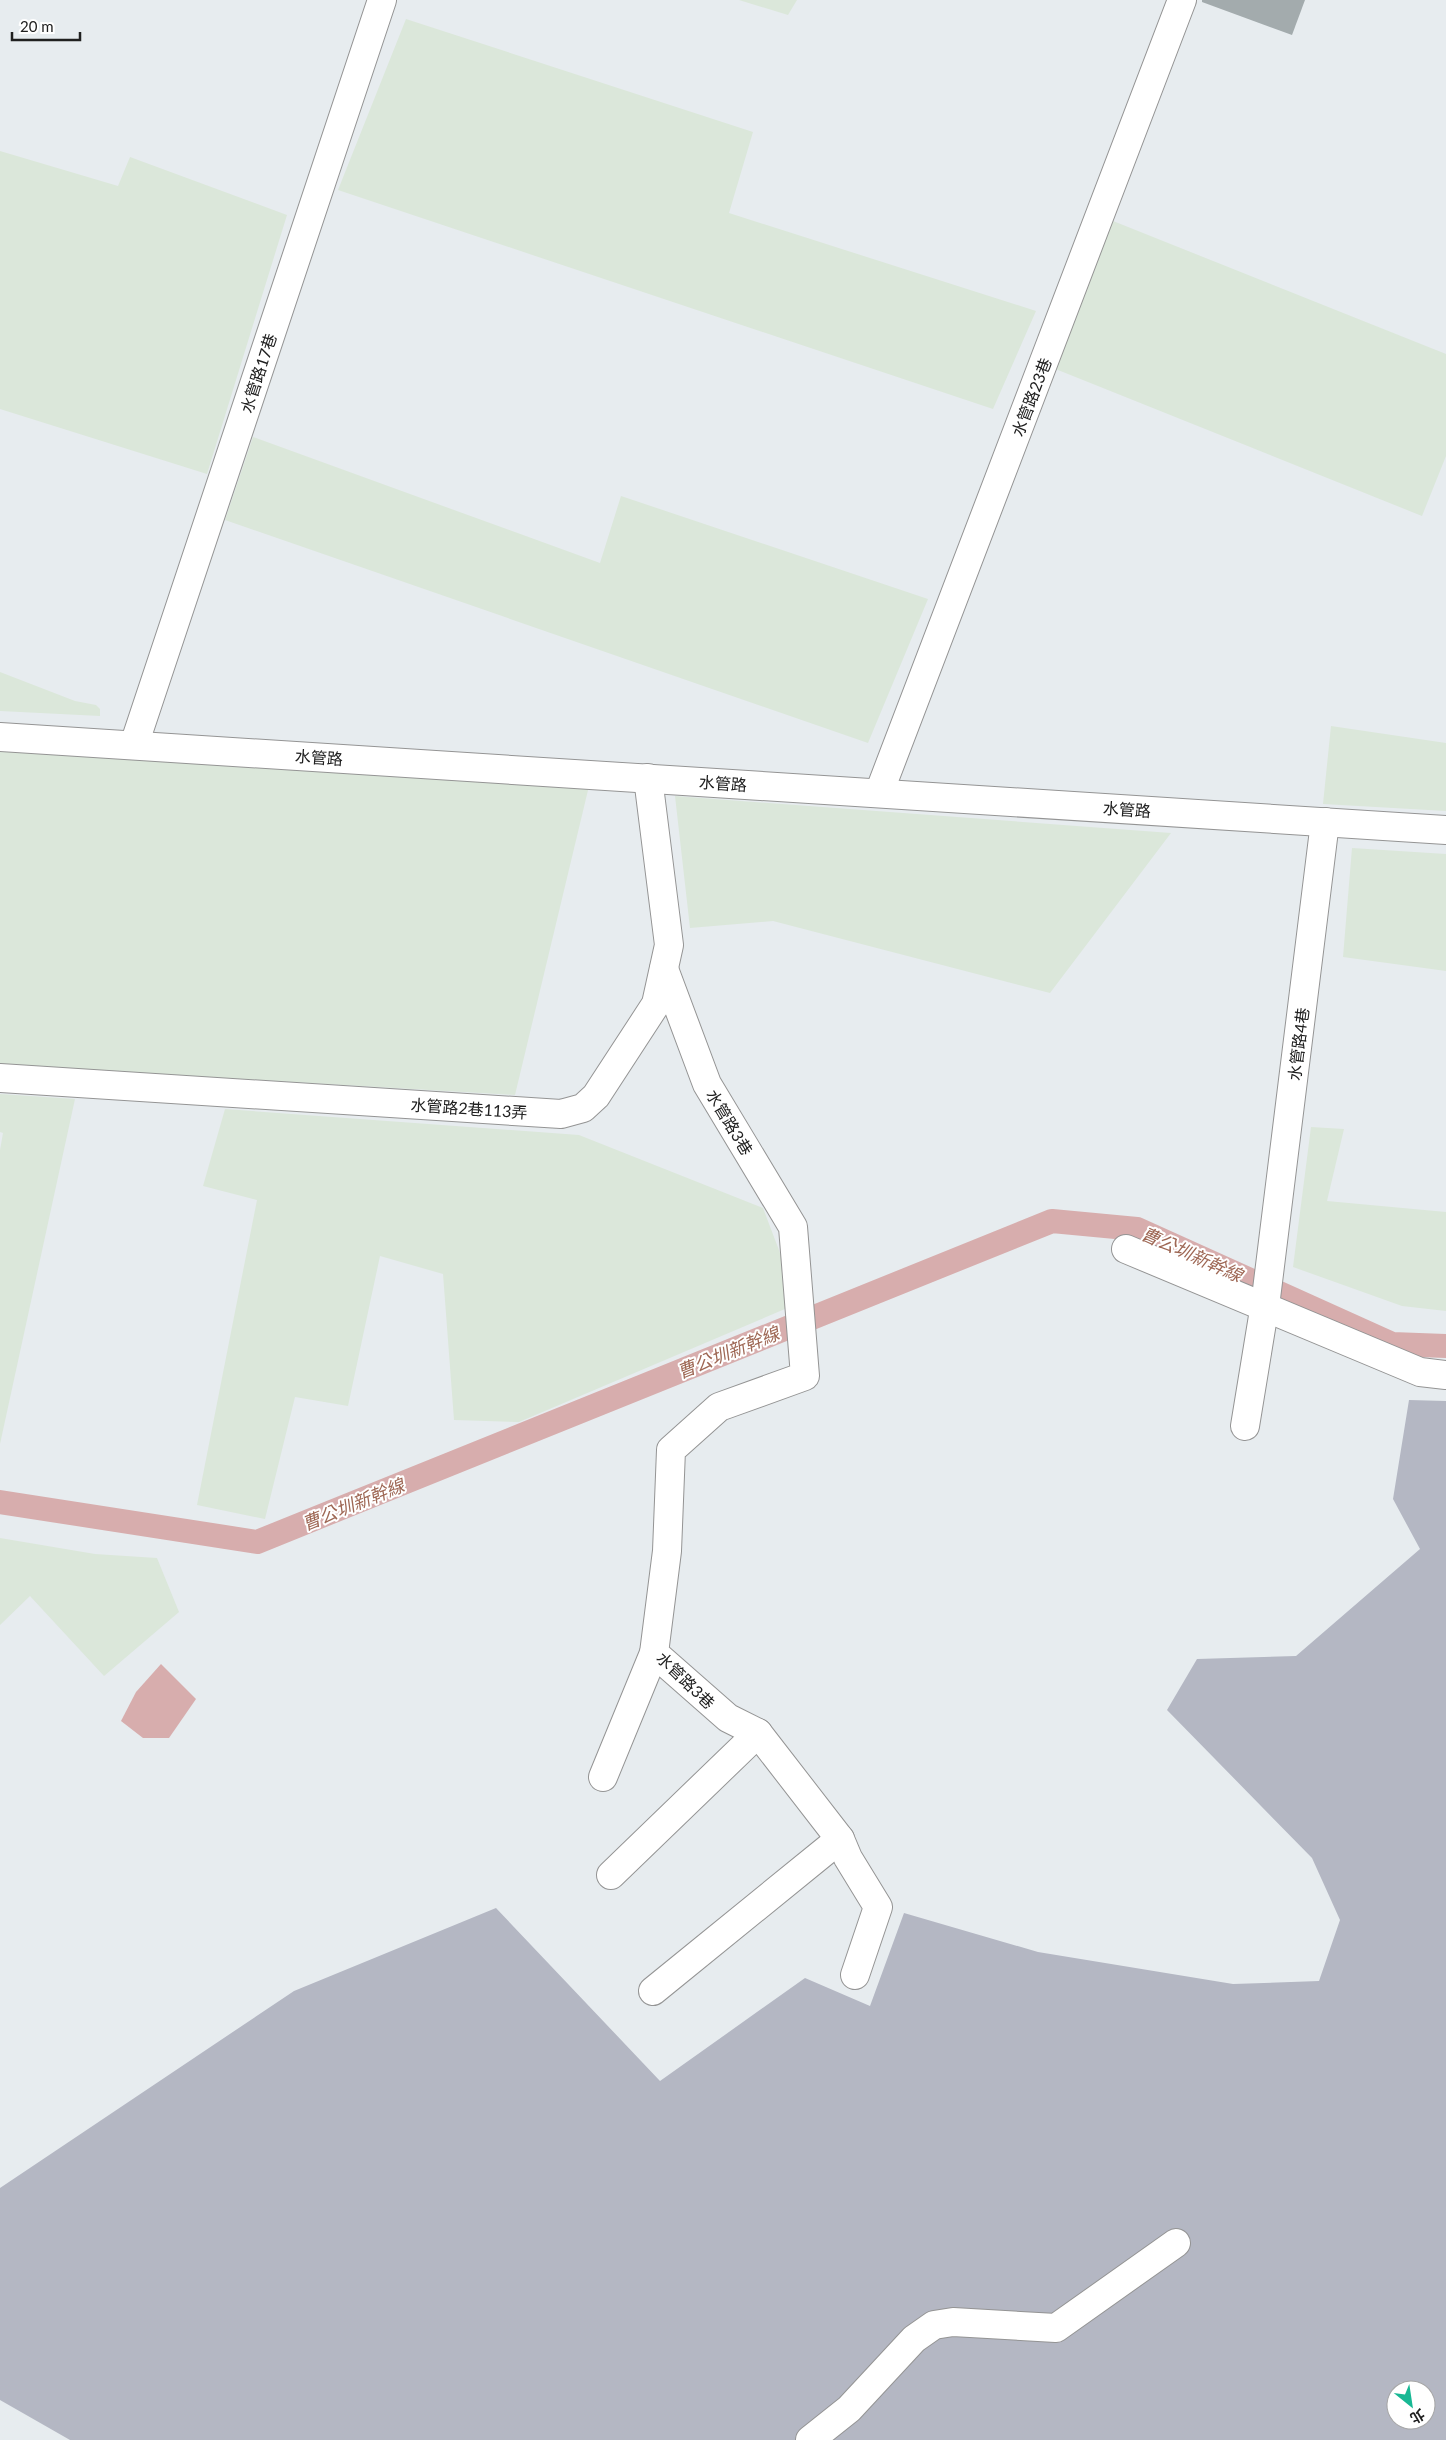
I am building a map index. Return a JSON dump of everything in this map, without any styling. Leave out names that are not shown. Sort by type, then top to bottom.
[{"type":"street","name":"水管路17巷","points":[[134,746],[382,0]]},
{"type":"street","name":"水管路23巷","points":[[878,793],[1182,0]]},
{"type":"street","name":"水管路","points":[[0,737],[1446,830]]},
{"type":"street","name":"水管路2巷113弄","points":[[0,1078],[561,1114],[583,1108],[596,1096],[656,1004],[669,945],[648,778]]},
{"type":"street","name":"水管路4巷","points":[[1245,1426],[1270,1266],[1325,822]]},
{"type":"street","name":"水管路3巷","points":[[664,969],[707,1084],[793,1227],[805,1376],[719,1406],[671,1450],[666,1551],[654,1653],[728,1718],[758,1734],[840,1839],[848,1858],[878,1907],[855,1975]]},
{"type":"street","points":[[1126,1249],[1265,1302],[1420,1372],[1446,1375]]},
{"type":"street","points":[[603,1777],[654,1653]]},
{"type":"street","points":[[611,1875],[758,1734]]},
{"type":"street","points":[[653,1991],[840,1839]]},
{"type":"street","points":[[810,2440],[849,2409],[914,2339],[934,2325],[953,2322],[1056,2328],[1176,2243]]},
{"type":"shaded area","points":[[739,0],[797,0],[788,15]]},
{"type":"shaded area","points":[[406,19],[753,132],[729,213],[1036,311],[993,409],[338,190]]},
{"type":"shaded area","points":[[0,151],[118,186],[130,157],[287,215],[207,474],[0,409]]},
{"type":"shaded area","points":[[1108,219],[1446,354],[1446,456],[1422,516],[1048,366]]},
{"type":"shaded area","points":[[253,437],[600,563],[621,496],[928,599],[868,743],[225,520]]},
{"type":"shaded area","points":[[0,672],[75,701],[96,705],[100,709],[100,716],[0,711]]},
{"type":"shaded area","points":[[1331,726],[1446,743],[1446,811],[1323,804]]},
{"type":"shaded area","points":[[0,751],[589,786],[515,1095],[0,1065]]},
{"type":"shaded area","points":[[675,796],[1171,833],[1050,993],[773,921],[690,928]]},
{"type":"shaded area","points":[[1352,848],[1446,854],[1446,971],[1343,957]]},
{"type":"shaded area","points":[[0,1094],[75,1099],[0,1444],[0,1150],[3,1133],[0,1132]]},
{"type":"shaded area","points":[[225,1109],[579,1135],[763,1208],[799,1303],[519,1422],[454,1420],[443,1274],[380,1256],[348,1406],[295,1397],[265,1519],[197,1505],[257,1200],[203,1186]]},
{"type":"shaded area","points":[[1311,1127],[1344,1129],[1327,1201],[1446,1212],[1446,1311],[1402,1306],[1293,1267]]},
{"type":"shaded area","points":[[1409,1400],[1446,1401],[1446,2440],[70,2440],[0,2400],[0,2188],[294,1991],[496,1908],[660,2081],[805,1978],[870,2006],[904,1913],[1038,1952],[1233,1984],[1319,1981],[1340,1920],[1312,1858],[1167,1710],[1197,1659],[1296,1656],[1420,1549],[1393,1499]]},
{"type":"shaded area","points":[[0,1538],[95,1554],[157,1558],[179,1612],[104,1676],[30,1596],[0,1625]]},
{"type":"shaded area","points":[[161,1664],[196,1699],[169,1738],[143,1738],[121,1721],[136,1692]]},
{"type":"building","points":[[1202,0],[1305,0],[1292,35],[1202,2]]},
{"type":"waterway","name":"曹公圳新幹線","points":[[0,1502],[257,1542],[1052,1221],[1137,1229],[1392,1344],[1446,1346]]}]
